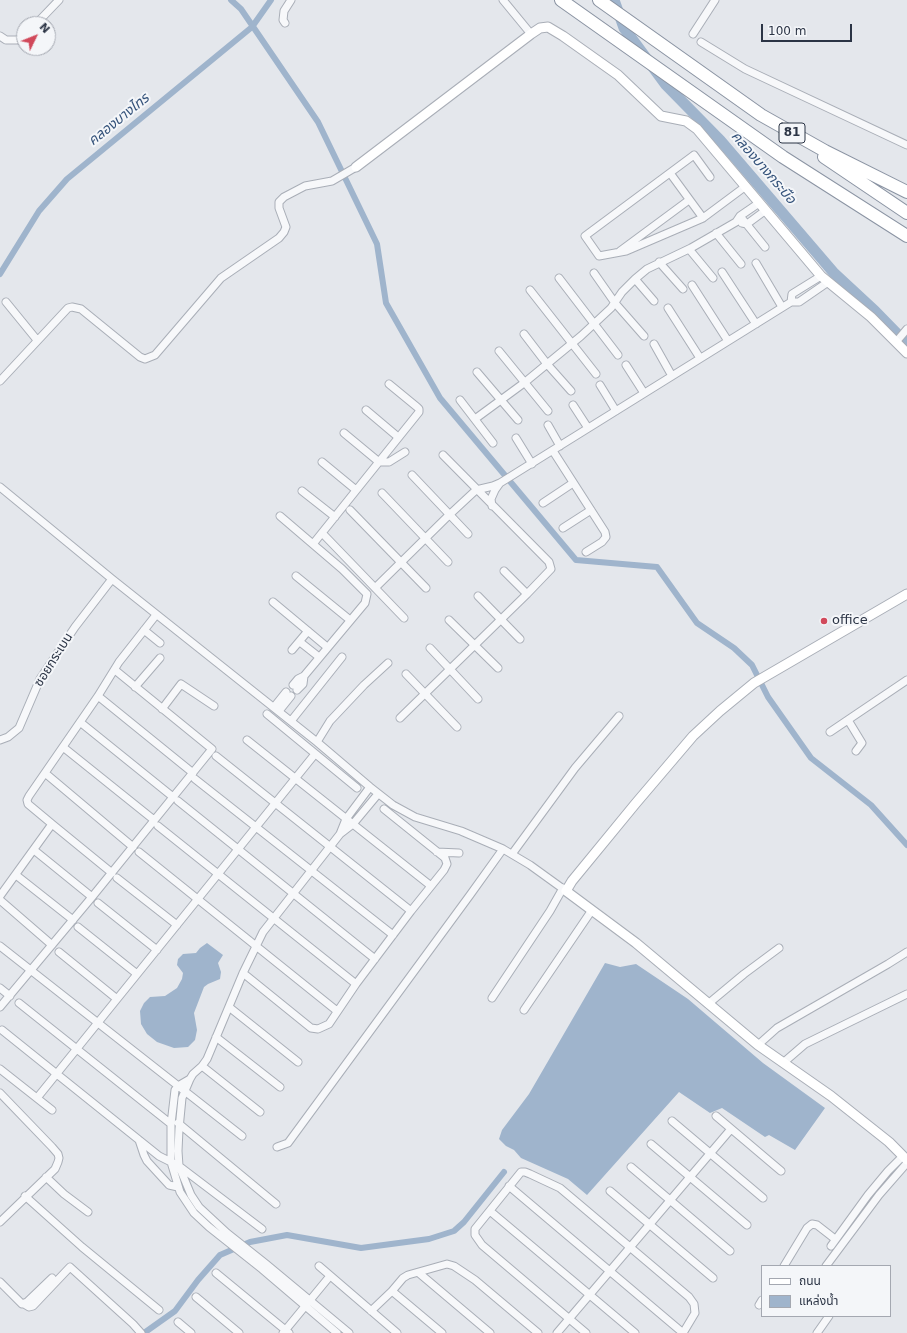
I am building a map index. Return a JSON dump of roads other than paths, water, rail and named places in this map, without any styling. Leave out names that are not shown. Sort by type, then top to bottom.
[{"type":"highway","name":"81","points":[[560,0],[718,112],[907,236]]},
{"type":"highway","name":"81","points":[[599,0],[762,115],[907,213]]},
{"type":"highway","name":"81","points":[[762,115],[825,151],[907,192]]},
{"type":"street","points":[[44,16],[59,0]]},
{"type":"street","points":[[285,23],[283,20],[284,11],[292,0]]},
{"type":"street","points":[[503,0],[531,34]]},
{"type":"street","points":[[692,34],[715,0]]},
{"type":"street","points":[[0,381],[37,340],[68,308],[72,306],[81,309],[140,357],[145,359],[155,355],[221,278],[279,238],[284,232],[286,227],[279,208],[279,202],[284,197],[306,186],[332,181],[356,167],[531,34],[540,28],[548,27],[618,75],[661,116],[686,121],[697,129],[821,276],[871,317],[897,341],[907,353]]},
{"type":"street","points":[[0,36],[6,40],[16,40]]},
{"type":"street","points":[[701,42],[745,69],[907,145]]},
{"type":"street","points":[[710,177],[694,155],[584,236],[599,256],[626,251],[702,218],[746,186]]},
{"type":"street","points":[[670,173],[702,218]]},
{"type":"street","points":[[616,254],[689,200]]},
{"type":"street","points":[[475,419],[524,383],[572,344],[616,303],[622,292],[634,279],[647,269],[689,249],[738,219],[759,203]]},
{"type":"street","points":[[747,224],[766,210]]},
{"type":"street","points":[[738,219],[747,224],[765,247]]},
{"type":"street","points":[[716,233],[741,264]]},
{"type":"street","points":[[689,249],[713,278]]},
{"type":"street","points":[[659,262],[683,289]]},
{"type":"street","points":[[756,263],[782,307]]},
{"type":"street","points":[[722,272],[756,324]]},
{"type":"street","points":[[594,273],[616,303],[644,336]]},
{"type":"street","points":[[791,302],[792,294],[821,276]]},
{"type":"street","points":[[559,278],[618,355]]},
{"type":"street","points":[[634,279],[654,301]]},
{"type":"street","points":[[375,588],[449,514],[476,490],[489,488],[500,483],[782,307],[791,302],[799,302],[828,282]]},
{"type":"street","points":[[692,285],[728,341]]},
{"type":"street","points":[[530,290],[596,374]]},
{"type":"street","points":[[6,302],[37,340]]},
{"type":"street","points":[[668,308],[700,358]]},
{"type":"street","points":[[897,341],[906,330]]},
{"type":"street","points":[[524,334],[547,364],[571,391]]},
{"type":"street","points":[[654,344],[672,376]]},
{"type":"street","points":[[499,351],[548,411]]},
{"type":"street","points":[[626,365],[644,394]]},
{"type":"street","points":[[477,372],[500,401],[518,420]]},
{"type":"street","points":[[313,544],[419,412],[419,409],[389,384]]},
{"type":"street","points":[[600,385],[616,411]]},
{"type":"street","points":[[460,400],[493,443]]},
{"type":"street","points":[[573,405],[588,428]]},
{"type":"street","points":[[366,410],[398,437]]},
{"type":"street","points":[[548,425],[560,446]]},
{"type":"street","points":[[344,433],[379,462],[389,462],[405,452]]},
{"type":"street","points":[[516,438],[532,464]]},
{"type":"street","points":[[553,451],[591,510],[606,537],[602,542],[586,552]]},
{"type":"street","points":[[400,718],[501,620],[550,569],[548,562],[443,455]]},
{"type":"street","points":[[322,462],[356,490]]},
{"type":"street","points":[[412,475],[468,534]]},
{"type":"street","points":[[492,506],[491,499],[500,483]]},
{"type":"street","points":[[543,503],[573,483]]},
{"type":"street","points":[[0,487],[112,580],[317,742],[378,794],[405,813],[461,830],[503,849],[565,889],[636,943],[758,1045],[831,1096],[889,1142],[906,1160]]},
{"type":"street","points":[[302,491],[335,517]]},
{"type":"street","points":[[382,493],[448,562]]},
{"type":"street","points":[[350,510],[426,588]]},
{"type":"street","points":[[564,528],[591,510]]},
{"type":"street","points":[[280,516],[342,569],[367,594],[365,602],[304,676],[302,684],[295,687]]},
{"type":"street","points":[[325,536],[404,618]]},
{"type":"street","points":[[504,571],[527,594]]},
{"type":"street","points":[[296,576],[350,620]]},
{"type":"street","name":"ซอยกระเบน","points":[[0,740],[8,738],[19,728],[40,679],[75,627],[112,580]]},
{"type":"street","points":[[492,998],[565,889],[693,736],[754,683],[907,594]]},
{"type":"street","points":[[478,596],[520,639]]},
{"type":"street","points":[[273,602],[327,647]]},
{"type":"street","points":[[156,615],[118,662],[115,670],[98,696],[27,800],[28,804],[177,925]]},
{"type":"street","points":[[449,620],[498,668]]},
{"type":"street","points":[[144,630],[160,643]]},
{"type":"street","points":[[292,650],[308,631]]},
{"type":"street","points":[[300,642],[319,657]]},
{"type":"street","points":[[430,648],[478,699]]},
{"type":"street","points":[[291,721],[342,657]]},
{"type":"street","points":[[135,687],[160,658]]},
{"type":"street","points":[[317,742],[324,729],[334,716],[388,663]]},
{"type":"street","points":[[0,1007],[73,920],[95,900],[194,776],[212,749],[115,670]]},
{"type":"street","points":[[406,674],[457,727]]},
{"type":"street","points":[[830,732],[907,680]]},
{"type":"street","points":[[162,709],[181,684],[214,706]]},
{"type":"street","points":[[276,709],[289,694]]},
{"type":"street","points":[[98,696],[256,827],[393,936]]},
{"type":"street","points":[[267,714],[357,788]]},
{"type":"street","points":[[512,854],[575,768],[619,716]]},
{"type":"street","points":[[848,720],[862,743],[856,751]]},
{"type":"street","points":[[80,722],[375,959]]},
{"type":"street","points":[[247,740],[431,886]]},
{"type":"street","points":[[63,747],[218,874],[356,984]]},
{"type":"street","points":[[37,1098],[315,754]]},
{"type":"street","points":[[216,756],[411,911]]},
{"type":"street","points":[[45,773],[136,849],[337,1011]]},
{"type":"street","points":[[340,834],[346,819],[370,787]]},
{"type":"street","points":[[211,1224],[191,1195],[179,1166],[178,1151],[180,1124],[185,1091],[193,1074],[207,1059],[243,973],[263,932],[340,834],[353,824],[378,794]]},
{"type":"street","points":[[243,973],[311,1028],[323,1028],[329,1024],[356,984],[444,870],[447,864],[445,858],[384,809]]},
{"type":"street","points":[[0,896],[52,824]]},
{"type":"street","points":[[277,1146],[288,1143],[466,902],[503,849]]},
{"type":"street","points":[[34,850],[157,950]]},
{"type":"street","points":[[436,852],[459,853]]},
{"type":"street","points":[[16,875],[73,920]]},
{"type":"street","points":[[0,900],[52,945]]},
{"type":"street","points":[[524,1010],[592,910]]},
{"type":"street","points":[[78,928],[137,974]]},
{"type":"street","points":[[0,946],[242,1136]]},
{"type":"street","points":[[708,1004],[744,974],[779,948]]},
{"type":"street","points":[[58,952],[117,999]]},
{"type":"street","points":[[758,1045],[768,1034],[777,1028],[907,952]]},
{"type":"street","points":[[0,988],[10,996]]},
{"type":"street","points":[[783,1062],[805,1044],[907,994]]},
{"type":"street","points":[[19,1003],[171,1121],[180,1124],[276,1204]]},
{"type":"street","points":[[229,1007],[298,1062]]},
{"type":"street","points":[[2,1030],[159,1156],[179,1166],[262,1229]]},
{"type":"street","points":[[216,1037],[280,1087]]},
{"type":"street","points":[[202,1066],[260,1112]]},
{"type":"street","points":[[0,1069],[52,1110]]},
{"type":"street","points":[[190,1079],[178,1086],[174,1096],[171,1121],[171,1162],[178,1187],[186,1202],[194,1212],[271,1272],[308,1304],[337,1333]]},
{"type":"street","points":[[0,1093],[58,1154],[58,1162],[55,1168],[0,1222]]},
{"type":"street","points":[[716,1116],[781,1171]]},
{"type":"street","points":[[672,1121],[763,1198]]},
{"type":"street","points":[[557,1333],[731,1129]]},
{"type":"street","points":[[139,1140],[147,1161],[169,1185],[178,1187]]},
{"type":"street","points":[[651,1144],[747,1225]]},
{"type":"street","points":[[785,1265],[812,1224],[817,1225],[833,1242],[888,1171],[906,1160]]},
{"type":"street","points":[[827,1265],[906,1160]]},
{"type":"street","points":[[631,1167],[730,1251]]},
{"type":"street","points":[[509,1186],[683,1333],[695,1313],[695,1307],[693,1301],[560,1188],[525,1172],[521,1172],[517,1176],[509,1186],[490,1211],[475,1229],[475,1235],[478,1240],[586,1333]]},
{"type":"street","points":[[46,1177],[64,1194],[88,1212]]},
{"type":"street","points":[[610,1191],[713,1278]]},
{"type":"street","points":[[25,1196],[82,1247],[159,1310]]},
{"type":"street","points":[[490,1211],[635,1333]]},
{"type":"street","points":[[371,1311],[403,1278],[408,1275],[447,1264],[454,1266],[475,1280],[538,1333]]},
{"type":"street","points":[[319,1266],[397,1333]]},
{"type":"street","points":[[0,1282],[20,1303],[29,1307],[33,1306],[70,1268],[139,1331]]},
{"type":"street","points":[[216,1273],[286,1332],[330,1276]]},
{"type":"street","points":[[419,1273],[490,1333]]},
{"type":"street","points":[[24,1304],[52,1278]]},
{"type":"street","points":[[392,1291],[442,1333]]},
{"type":"street","points":[[196,1297],[239,1333]]},
{"type":"street","points":[[308,1304],[349,1333]]},
{"type":"street","points":[[817,1333],[828,1317]]},
{"type":"street","points":[[178,1322],[191,1333]]},
{"type":"water","points":[[207,943],[223,955],[218,963],[221,972],[220,979],[204,987],[194,1013],[197,1030],[195,1040],[188,1047],[174,1048],[157,1042],[147,1034],[141,1024],[140,1011],[144,1003],[150,997],[165,996],[177,988],[182,979],[183,973],[177,965],[178,959],[183,954],[196,953]]},
{"type":"water","points":[[605,963],[620,967],[636,964],[688,999],[763,1063],[825,1108],[795,1150],[769,1135],[765,1137],[722,1108],[710,1113],[679,1092],[587,1195],[568,1179],[521,1158],[514,1150],[506,1146],[499,1139],[502,1130],[529,1094]]},
{"type":"waterway","points":[[231,0],[241,9],[318,122],[377,244],[386,303],[440,398],[576,560],[657,567],[697,623],[734,648],[752,665],[768,697],[811,758],[871,805],[907,845]]},
{"type":"waterway","name":"คลองบางไทร","points":[[0,274],[39,211],[67,179],[252,27],[271,0]]},
{"type":"waterway","name":"คลองบางกระบือ","points":[[614,0],[624,28],[666,85],[720,140],[834,273],[875,311],[907,344]]},
{"type":"waterway","points":[[144,1333],[175,1311],[198,1280],[220,1255],[250,1242],[287,1235],[361,1248],[429,1239],[454,1231],[464,1222],[504,1172]]},
{"type":"place","name":"office","points":[[824,621]]}]
